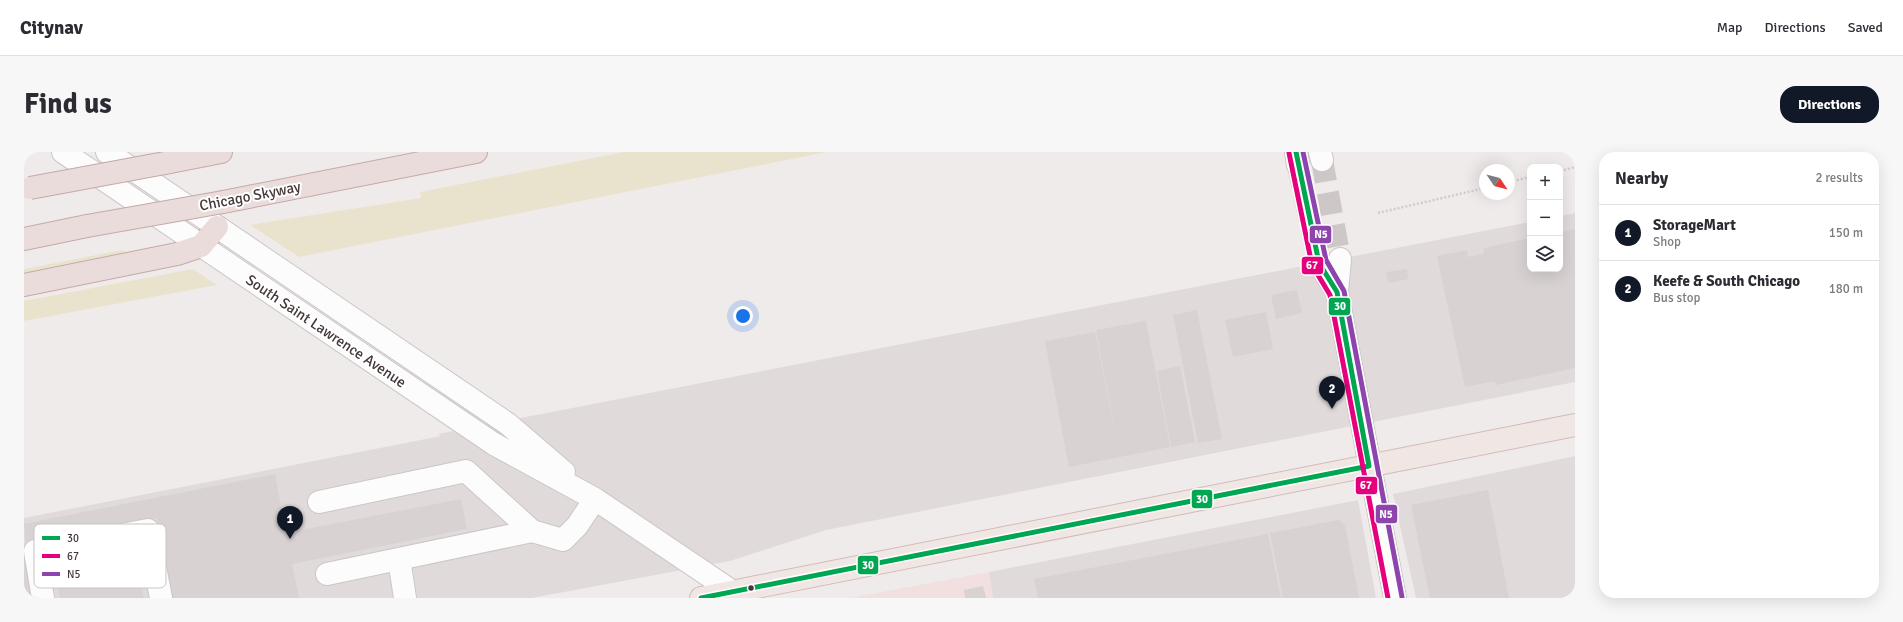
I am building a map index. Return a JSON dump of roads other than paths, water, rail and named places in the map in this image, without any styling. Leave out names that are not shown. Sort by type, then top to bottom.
[{"type":"highway","points":[[27,189],[221,152]]},
{"type":"highway","name":"Chicago Skyway","points":[[24,239],[87,226],[223,202],[476,152]]},
{"type":"highway","points":[[24,285],[177,254],[201,246],[217,227]]},
{"type":"main road","points":[[701,598],[735,596],[776,582],[794,580],[1575,425]]},
{"type":"street","name":"South Saint Lawrence Avenue","points":[[63,152],[494,444],[595,498]]},
{"type":"street","name":"South Saint Lawrence Avenue","points":[[107,152],[508,424],[595,498],[735,596]]},
{"type":"street","points":[[1340,259],[1337,292],[1395,598]]},
{"type":"street","points":[[1319,263],[1337,292]]},
{"type":"street","points":[[319,502],[466,471],[532,531],[563,540],[577,526],[595,498]]},
{"type":"street","points":[[328,574],[532,531]]},
{"type":"street","points":[[399,559],[405,598]]},
{"type":"street","points":[[41,588],[43,598]]},
{"type":"street","points":[[158,588],[160,598]]},
{"type":"tunnel","points":[[1322,160],[1340,259]]},
{"type":"tunnel","points":[[1298,165],[1319,263]]},
{"type":"place","name":"Keefe & South Chicago","points":[[1332,409]]},
{"type":"place","name":"StorageMart","points":[[290,539]]}]
